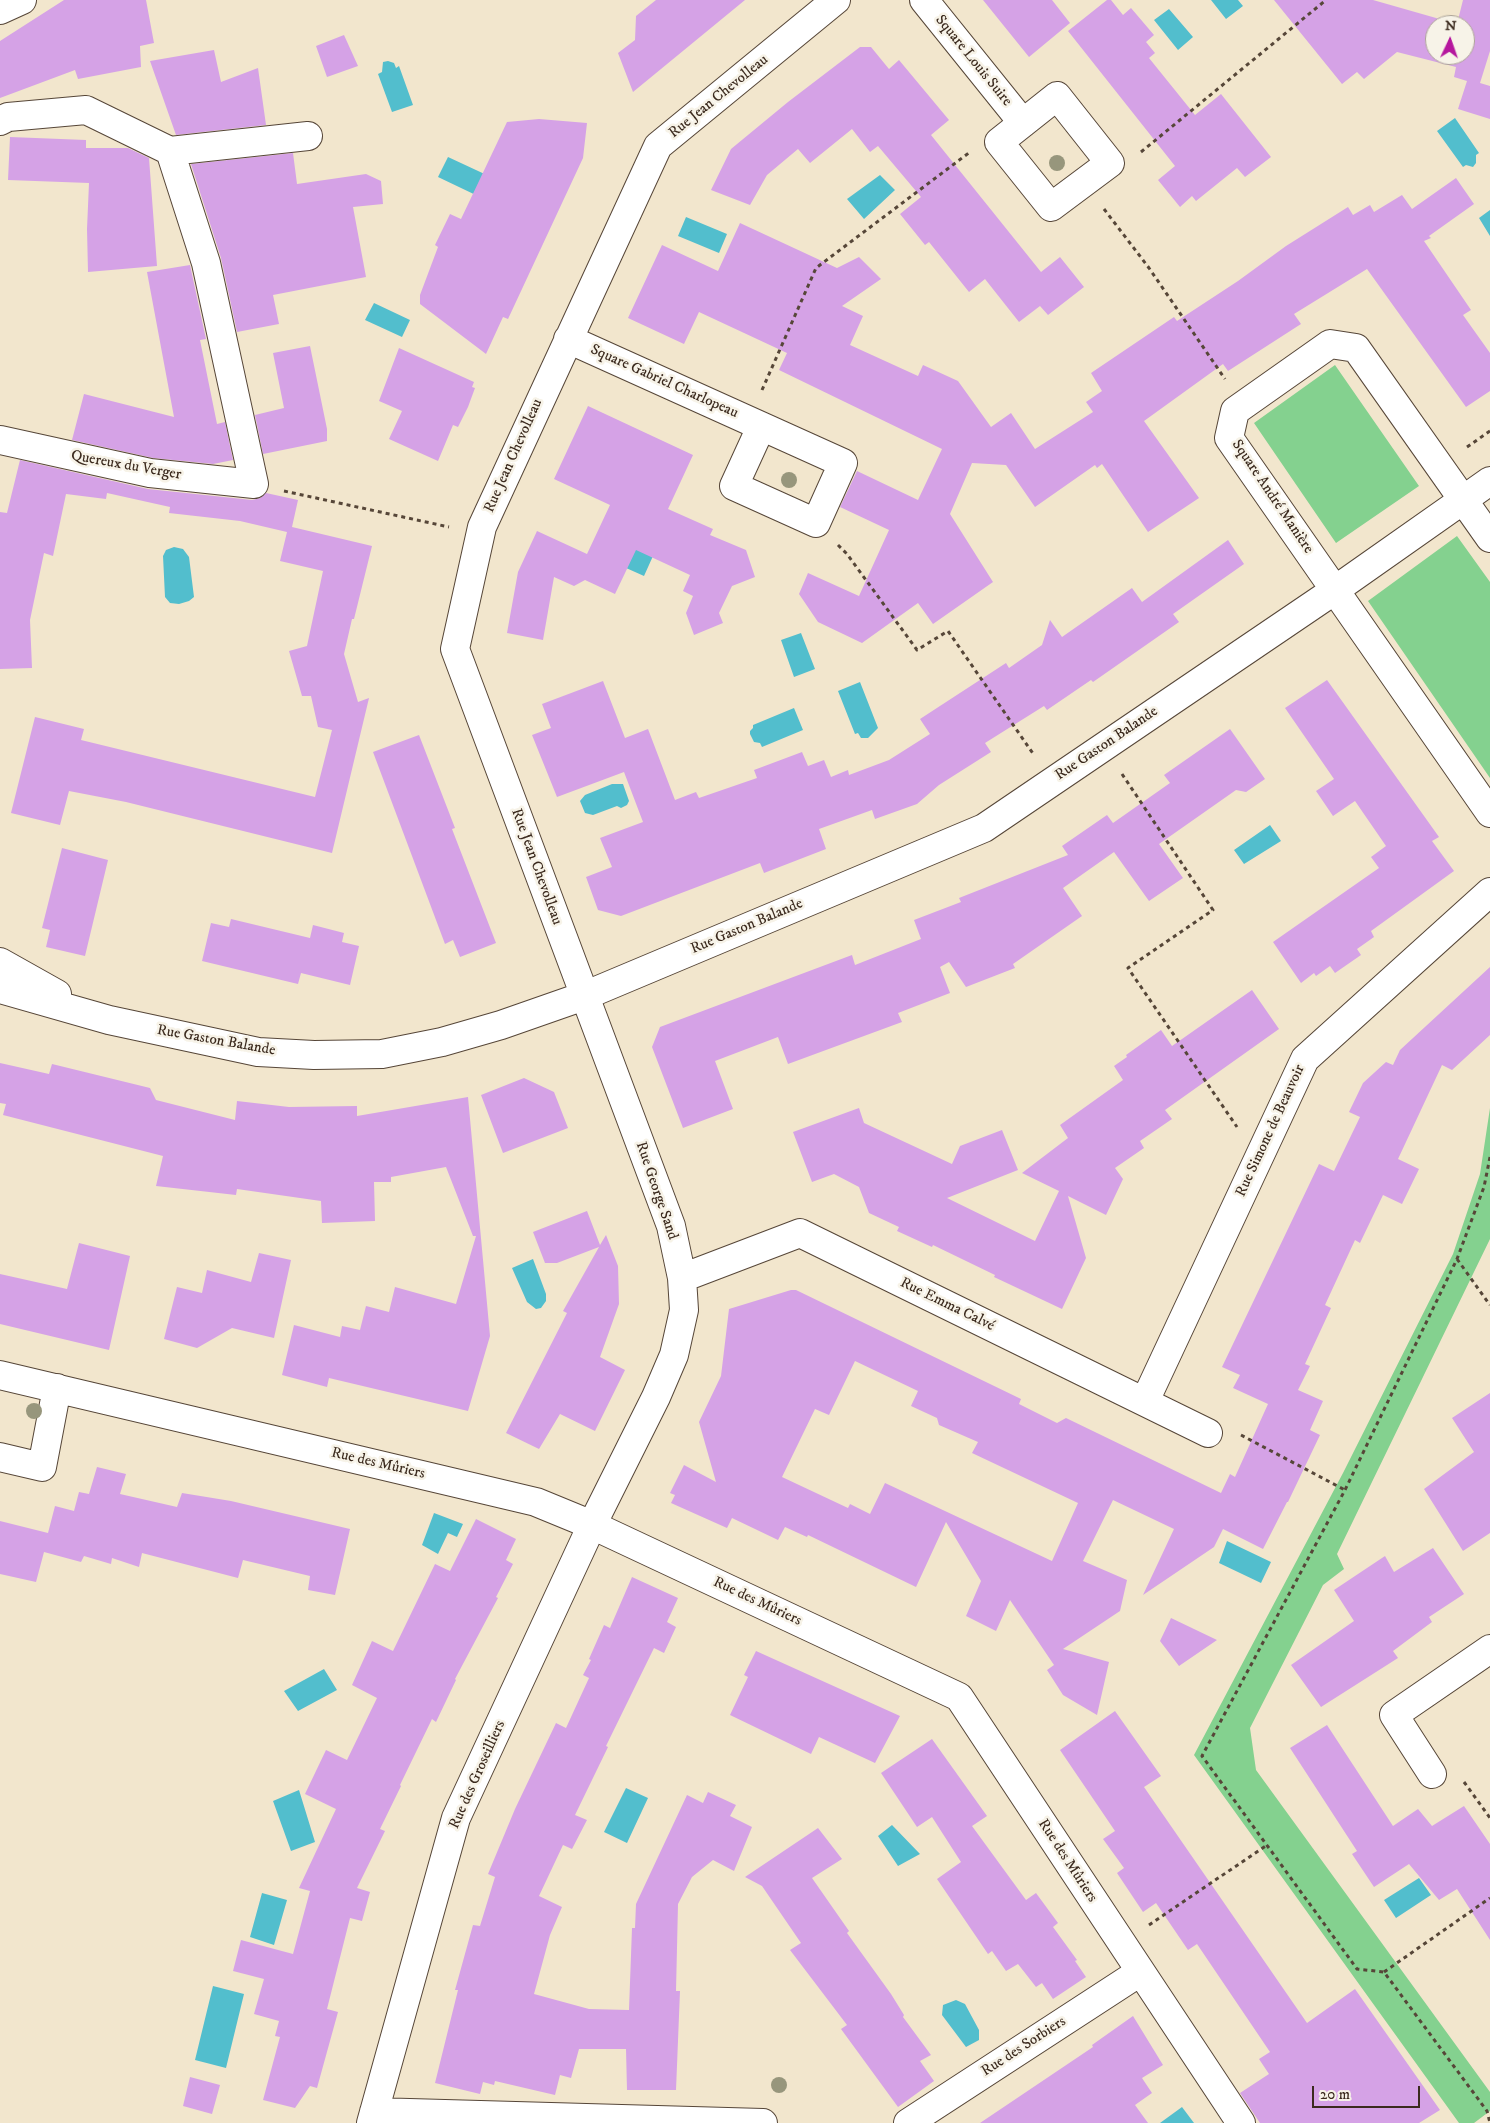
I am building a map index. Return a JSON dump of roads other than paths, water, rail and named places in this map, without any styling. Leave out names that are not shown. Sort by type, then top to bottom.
[{"type":"street","points":[[0,10],[22,0]]},
{"type":"street","name":"Rue Jean Chevolleau","points":[[584,996],[455,649],[481,535],[486,518],[658,146],[836,0]]},
{"type":"street","name":"Square Louis Suire","points":[[924,0],[1023,123]]},
{"type":"street","points":[[1058,96],[1110,163],[1051,207],[999,142],[1023,123],[1058,96]]},
{"type":"street","points":[[3,117],[86,110],[170,151],[308,136]]},
{"type":"street","name":"Quereux du Verger","points":[[0,440],[150,473],[254,484],[206,263],[170,151]]},
{"type":"street","name":"Square Gabriel Charlopeau","points":[[568,339],[843,463],[816,523],[734,486],[755,424]]},
{"type":"street","name":"Square André Manière","points":[[1490,538],[1356,348],[1330,344],[1234,411],[1229,438],[1490,813]]},
{"type":"street","name":"Rue Gaston Balande","points":[[0,989],[174,1035],[258,1052],[314,1055],[382,1054],[442,1042],[502,1025],[584,996],[984,828],[1335,590],[1490,481]]},
{"type":"street","name":"Rue Simone de Beauvoir","points":[[1145,1401],[1305,1059],[1490,892]]},
{"type":"street","name":"Rue Gaston Balande","points":[[0,962],[93,1015]]},
{"type":"street","name":"Rue George Sand","points":[[584,996],[671,1226],[682,1278],[684,1310],[674,1355],[656,1397],[592,1525]]},
{"type":"street","name":"Rue Emma Calvé","points":[[682,1278],[800,1233],[1145,1401],[1208,1434]]},
{"type":"street","name":"Rue des Mûriers","points":[[0,1375],[536,1502],[592,1525],[959,1697],[1241,2123]]},
{"type":"street","points":[[0,1457],[42,1468],[57,1388]]},
{"type":"street","name":"Rue des Groseilliers","points":[[372,2118],[456,1818],[592,1525]]},
{"type":"street","points":[[1432,1774],[1394,1715],[1490,1649]]},
{"type":"street","name":"Rue des Sorbiers","points":[[908,2123],[1140,1972]]},
{"type":"street","points":[[372,2118],[763,2123]]},
{"type":"water","points":[[1211,0],[1238,0],[1243,6],[1226,19]]},
{"type":"water","points":[[1169,9],[1193,37],[1178,50],[1154,20]]},
{"type":"water","points":[[383,62],[394,63],[396,68],[399,66],[413,105],[392,112],[378,74],[382,72]]},
{"type":"water","points":[[1455,118],[1479,153],[1476,155],[1476,163],[1473,167],[1466,165],[1463,167],[1437,131]]},
{"type":"water","points":[[448,157],[491,177],[482,198],[438,177]]},
{"type":"water","points":[[880,175],[895,190],[864,219],[847,199]]},
{"type":"water","points":[[1490,210],[1490,236],[1479,218]]},
{"type":"water","points":[[686,217],[727,234],[719,253],[678,236]]},
{"type":"water","points":[[374,303],[410,320],[402,337],[365,320]]},
{"type":"water","points":[[610,536],[653,556],[644,576],[606,559]]},
{"type":"water","points":[[174,547],[183,549],[189,557],[194,597],[189,601],[179,604],[170,603],[165,597],[163,556],[166,550]]},
{"type":"water","points":[[801,633],[815,669],[794,677],[781,640]]},
{"type":"water","points":[[860,682],[878,728],[868,738],[861,738],[858,733],[855,734],[838,691]]},
{"type":"water","points":[[794,708],[803,730],[762,747],[760,743],[754,742],[750,734],[753,725]]},
{"type":"water","points":[[612,784],[623,784],[629,801],[627,805],[621,808],[617,806],[593,815],[585,813],[580,801],[585,795]]},
{"type":"water","points":[[1270,825],[1281,841],[1244,864],[1234,850]]},
{"type":"water","points":[[533,1259],[546,1294],[546,1301],[541,1308],[536,1309],[527,1302],[512,1268]]},
{"type":"water","points":[[434,1513],[463,1524],[457,1537],[448,1533],[438,1554],[422,1545]]},
{"type":"water","points":[[1227,1541],[1271,1562],[1261,1583],[1219,1563]]},
{"type":"water","points":[[324,1669],[337,1690],[298,1711],[284,1691]]},
{"type":"water","points":[[626,1788],[648,1798],[627,1843],[604,1832]]},
{"type":"water","points":[[299,1790],[315,1842],[291,1851],[273,1801]]},
{"type":"water","points":[[892,1825],[920,1854],[898,1866],[878,1836]]},
{"type":"water","points":[[1419,1878],[1431,1895],[1396,1918],[1384,1900]]},
{"type":"water","points":[[262,1893],[287,1900],[274,1945],[250,1937]]},
{"type":"water","points":[[213,1986],[244,1994],[226,2068],[195,2060]]},
{"type":"water","points":[[956,2000],[965,2004],[979,2030],[979,2040],[966,2047],[942,2015],[943,2005]]},
{"type":"water","points":[[1182,2107],[1194,2123],[1160,2123]]}]
